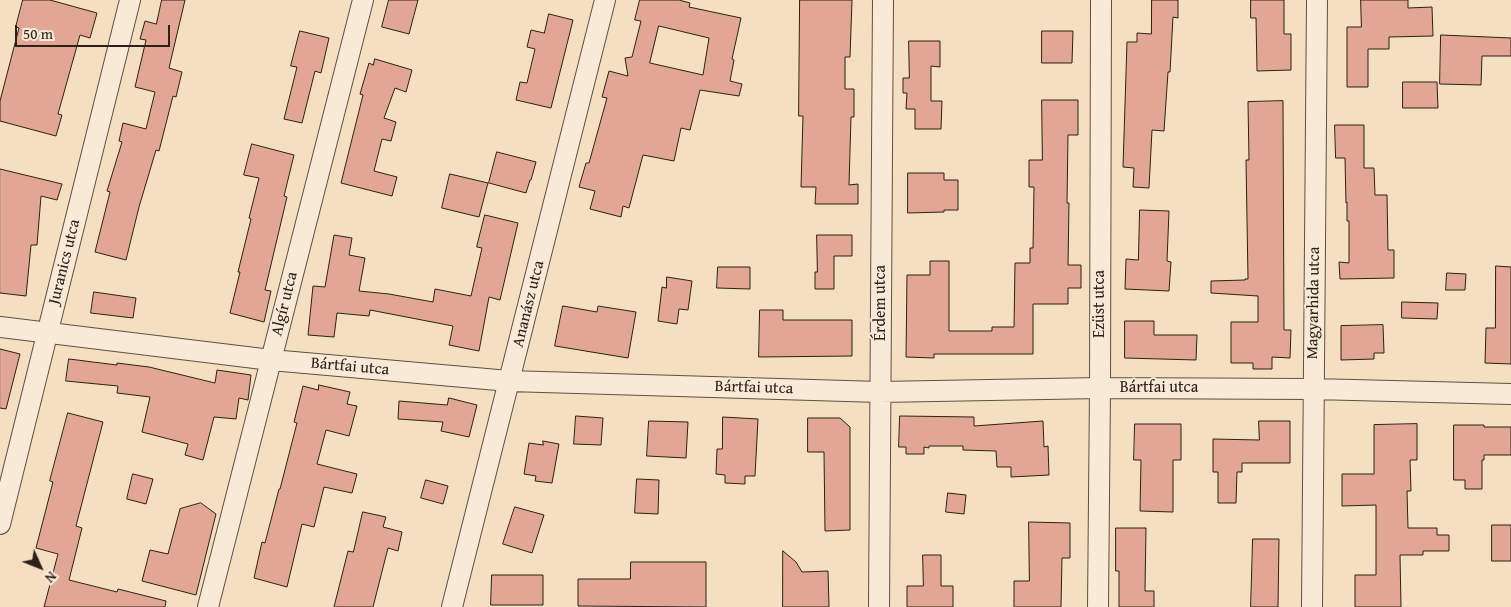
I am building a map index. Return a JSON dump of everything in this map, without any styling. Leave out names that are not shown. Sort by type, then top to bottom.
[{"type":"street","name":"Juranics utca","points":[[0,524],[130,0]]},
{"type":"street","name":"Algír utca","points":[[208,607],[363,0]]},
{"type":"street","name":"Ananász utca","points":[[452,607],[605,0]]},
{"type":"street","name":"Érdem utca","points":[[878,607],[883,0]]},
{"type":"street","name":"Ezüst utca","points":[[1098,607],[1101,0]]},
{"type":"street","name":"Magyarhida utca","points":[[1312,607],[1317,0]]},
{"type":"street","name":"Bártfai utca","points":[[0,327],[271,360],[509,382],[880,392],[1100,388],[1511,394]]},
{"type":"building","points":[[23,0],[50,0],[97,13],[90,38],[80,35],[58,114],[62,115],[56,136],[0,121],[0,101],[19,28],[16,27]]},
{"type":"building","points":[[162,0],[185,0],[169,68],[182,72],[176,97],[173,96],[159,151],[156,150],[139,207],[126,260],[95,252],[110,192],[107,191],[122,142],[119,141],[123,123],[146,129],[155,92],[135,87],[146,40],[140,39],[145,21],[156,24]]},
{"type":"building","points":[[389,0],[418,0],[409,34],[382,27]]},
{"type":"building","points":[[640,0],[679,0],[690,3],[689,7],[741,18],[732,59],[734,60],[730,81],[742,84],[739,96],[700,90],[690,130],[681,128],[674,161],[643,155],[629,208],[623,206],[621,217],[590,209],[595,191],[579,187],[586,163],[589,163],[607,98],[602,97],[609,71],[628,76],[625,58],[632,57],[641,21],[635,20]],"holes":[[[659,26],[709,38],[703,75],[650,63]]]},
{"type":"building","points":[[800,0],[852,0],[850,57],[845,57],[845,89],[854,89],[854,117],[851,117],[849,185],[858,184],[858,204],[815,204],[816,187],[801,187],[803,116],[799,116]]},
{"type":"building","points":[[1152,0],[1178,0],[1178,18],[1173,17],[1164,131],[1152,130],[1149,188],[1133,187],[1134,168],[1123,167],[1127,42],[1137,42],[1137,33],[1151,34]]},
{"type":"building","points":[[1251,0],[1284,0],[1284,34],[1291,34],[1291,70],[1257,71],[1256,18],[1251,18]]},
{"type":"building","points":[[1361,0],[1408,0],[1408,8],[1432,7],[1433,36],[1389,37],[1389,49],[1368,49],[1368,87],[1347,87],[1347,27],[1361,27]]},
{"type":"building","points":[[549,14],[573,20],[551,108],[516,100],[520,82],[527,83],[535,49],[527,47],[531,30],[544,33]]},
{"type":"building","points":[[300,31],[329,38],[321,73],[315,71],[302,123],[284,119],[297,67],[291,66]]},
{"type":"building","points":[[1042,31],[1073,31],[1072,63],[1042,63]]},
{"type":"building","points":[[1441,35],[1511,38],[1511,56],[1482,56],[1481,85],[1440,84]]},
{"type":"building","points":[[909,41],[940,41],[940,67],[931,66],[931,101],[942,101],[941,129],[915,129],[915,109],[906,109],[907,93],[903,93],[903,78],[909,78]]},
{"type":"building","points":[[375,59],[412,70],[406,92],[395,88],[384,118],[396,122],[391,141],[382,139],[374,171],[397,177],[392,196],[341,183],[363,95],[360,94],[369,63],[373,65]]},
{"type":"building","points":[[1403,82],[1437,82],[1438,108],[1403,108]]},
{"type":"building","points":[[1042,100],[1078,100],[1078,135],[1068,135],[1067,203],[1069,203],[1068,265],[1081,265],[1081,288],[1068,288],[1068,304],[1033,304],[1033,354],[934,354],[934,358],[906,357],[907,275],[930,275],[930,261],[949,261],[949,331],[992,331],[992,327],[1014,327],[1015,263],[1030,263],[1030,248],[1033,248],[1034,187],[1029,187],[1029,160],[1042,160]]},
{"type":"building","points":[[1283,101],[1284,330],[1291,330],[1290,358],[1272,357],[1272,369],[1253,369],[1253,363],[1231,363],[1231,322],[1258,322],[1258,296],[1211,293],[1211,281],[1248,279],[1246,160],[1249,160],[1248,102]]},
{"type":"building","points":[[1335,125],[1364,125],[1364,168],[1374,168],[1375,195],[1387,195],[1388,250],[1394,250],[1394,278],[1340,279],[1339,262],[1349,263],[1349,221],[1347,221],[1345,158],[1336,158]]},
{"type":"building","points":[[252,144],[294,155],[284,196],[287,197],[265,290],[271,291],[264,322],[230,313],[259,178],[244,175]]},
{"type":"building","points":[[497,152],[536,162],[526,193],[489,183]]},
{"type":"building","points":[[0,169],[62,184],[57,200],[41,196],[37,245],[31,245],[26,296],[0,293]]},
{"type":"building","points":[[908,173],[944,173],[944,180],[958,180],[958,210],[908,213]]},
{"type":"building","points":[[450,174],[488,183],[479,217],[442,208]]},
{"type":"building","points":[[1140,210],[1169,211],[1167,261],[1171,262],[1169,291],[1125,289],[1126,259],[1138,260]]},
{"type":"building","points":[[485,215],[518,223],[500,300],[489,297],[479,351],[449,345],[453,326],[370,310],[369,316],[337,313],[334,337],[308,335],[313,286],[325,287],[334,235],[352,238],[349,255],[365,258],[359,291],[433,302],[435,289],[471,296],[482,248],[477,247]]},
{"type":"building","points":[[817,235],[852,235],[852,256],[834,256],[834,289],[815,289]]},
{"type":"building","points":[[1496,266],[1511,267],[1511,364],[1485,363],[1486,328],[1495,328]]},
{"type":"building","points":[[718,267],[750,267],[750,289],[717,288]]},
{"type":"building","points":[[1447,273],[1466,274],[1465,290],[1446,290]]},
{"type":"building","points":[[667,277],[692,281],[688,310],[679,309],[677,324],[658,321],[662,287],[666,288]]},
{"type":"building","points":[[94,292],[136,298],[133,318],[91,313]]},
{"type":"building","points":[[1402,302],[1438,303],[1437,319],[1402,318]]},
{"type":"building","points":[[563,306],[597,312],[598,306],[636,312],[628,358],[555,346]]},
{"type":"building","points":[[760,310],[783,310],[783,320],[852,320],[852,356],[759,357]]},
{"type":"building","points":[[1125,321],[1154,321],[1154,335],[1197,335],[1196,360],[1125,358]]},
{"type":"building","points":[[1383,325],[1384,353],[1374,353],[1374,359],[1341,360],[1341,326]]},
{"type":"building","points":[[0,349],[20,354],[6,409],[0,408]]},
{"type":"building","points":[[69,359],[149,367],[215,383],[217,370],[251,375],[248,400],[239,398],[236,419],[214,417],[203,460],[185,455],[188,444],[142,432],[150,397],[117,393],[118,386],[66,381]]},
{"type":"building","points":[[319,385],[350,392],[347,404],[357,406],[349,436],[326,430],[317,464],[357,474],[352,493],[324,487],[314,527],[302,524],[287,587],[254,578],[262,542],[265,543],[297,423],[294,422],[303,386],[318,390]]},
{"type":"building","points":[[449,398],[477,405],[469,437],[441,431],[443,422],[398,419],[399,401],[447,405]]},
{"type":"building","points":[[68,413],[103,422],[76,526],[82,528],[69,580],[117,592],[118,589],[166,601],[165,607],[44,607],[58,554],[36,548],[53,482],[50,481]]},
{"type":"building","points":[[576,416],[603,418],[601,445],[574,444]]},
{"type":"building","points":[[900,416],[974,417],[974,426],[1043,421],[1044,447],[1048,446],[1049,475],[1011,477],[1011,467],[997,467],[996,451],[963,450],[963,446],[929,446],[929,448],[924,447],[924,454],[906,454],[906,447],[899,447]]},
{"type":"building","points":[[723,417],[758,419],[755,476],[745,476],[745,484],[725,483],[725,475],[716,474],[717,449],[722,449]]},
{"type":"building","points":[[808,418],[840,418],[850,427],[850,530],[825,531],[824,452],[808,452]]},
{"type":"building","points":[[649,421],[688,422],[686,458],[647,456]]},
{"type":"building","points":[[1259,421],[1290,421],[1290,463],[1242,463],[1242,472],[1237,472],[1236,503],[1218,503],[1218,472],[1213,472],[1213,439],[1259,440]]},
{"type":"building","points":[[1135,424],[1181,424],[1181,460],[1173,460],[1173,512],[1140,511],[1141,460],[1134,460]]},
{"type":"building","points":[[1417,424],[1417,460],[1410,460],[1411,491],[1407,491],[1408,528],[1437,528],[1437,535],[1449,535],[1449,551],[1423,551],[1423,555],[1400,555],[1401,607],[1355,607],[1355,575],[1376,575],[1376,505],[1342,506],[1342,474],[1374,474],[1374,425]]},
{"type":"building","points":[[1454,425],[1511,427],[1511,455],[1484,455],[1484,460],[1482,460],[1482,489],[1465,489],[1465,480],[1454,480]]},
{"type":"building","points":[[543,441],[559,444],[552,483],[535,481],[536,476],[524,474],[529,443],[543,445]]},
{"type":"building","points":[[133,474],[153,479],[146,504],[127,499]]},
{"type":"building","points":[[637,479],[659,480],[658,514],[635,513]]},
{"type":"building","points":[[426,480],[448,486],[443,504],[421,498]]},
{"type":"building","points":[[948,493],[966,495],[964,514],[946,512]]},
{"type":"building","points":[[201,503],[216,514],[196,595],[142,581],[150,550],[168,554],[180,509]]},
{"type":"building","points":[[515,507],[544,515],[532,553],[503,544]]},
{"type":"building","points":[[363,512],[386,517],[383,527],[402,532],[398,551],[388,548],[373,607],[334,607],[348,551],[353,552]]},
{"type":"building","points":[[1029,522],[1070,523],[1070,558],[1062,558],[1061,607],[1014,607],[1014,581],[1029,581]]},
{"type":"building","points":[[1492,525],[1511,525],[1511,561],[1492,561]]},
{"type":"building","points":[[1116,528],[1146,528],[1145,591],[1154,591],[1154,607],[1119,607],[1119,571],[1116,571]]},
{"type":"building","points":[[1253,539],[1279,539],[1278,607],[1251,607]]},
{"type":"building","points":[[783,551],[796,562],[802,572],[828,571],[829,607],[783,607]]},
{"type":"building","points":[[923,555],[941,555],[941,586],[953,586],[953,607],[907,607],[907,586],[923,586]]},
{"type":"building","points":[[631,562],[706,562],[706,607],[578,606],[578,579],[630,579]]},
{"type":"building","points":[[492,575],[543,575],[543,605],[491,605]]}]
